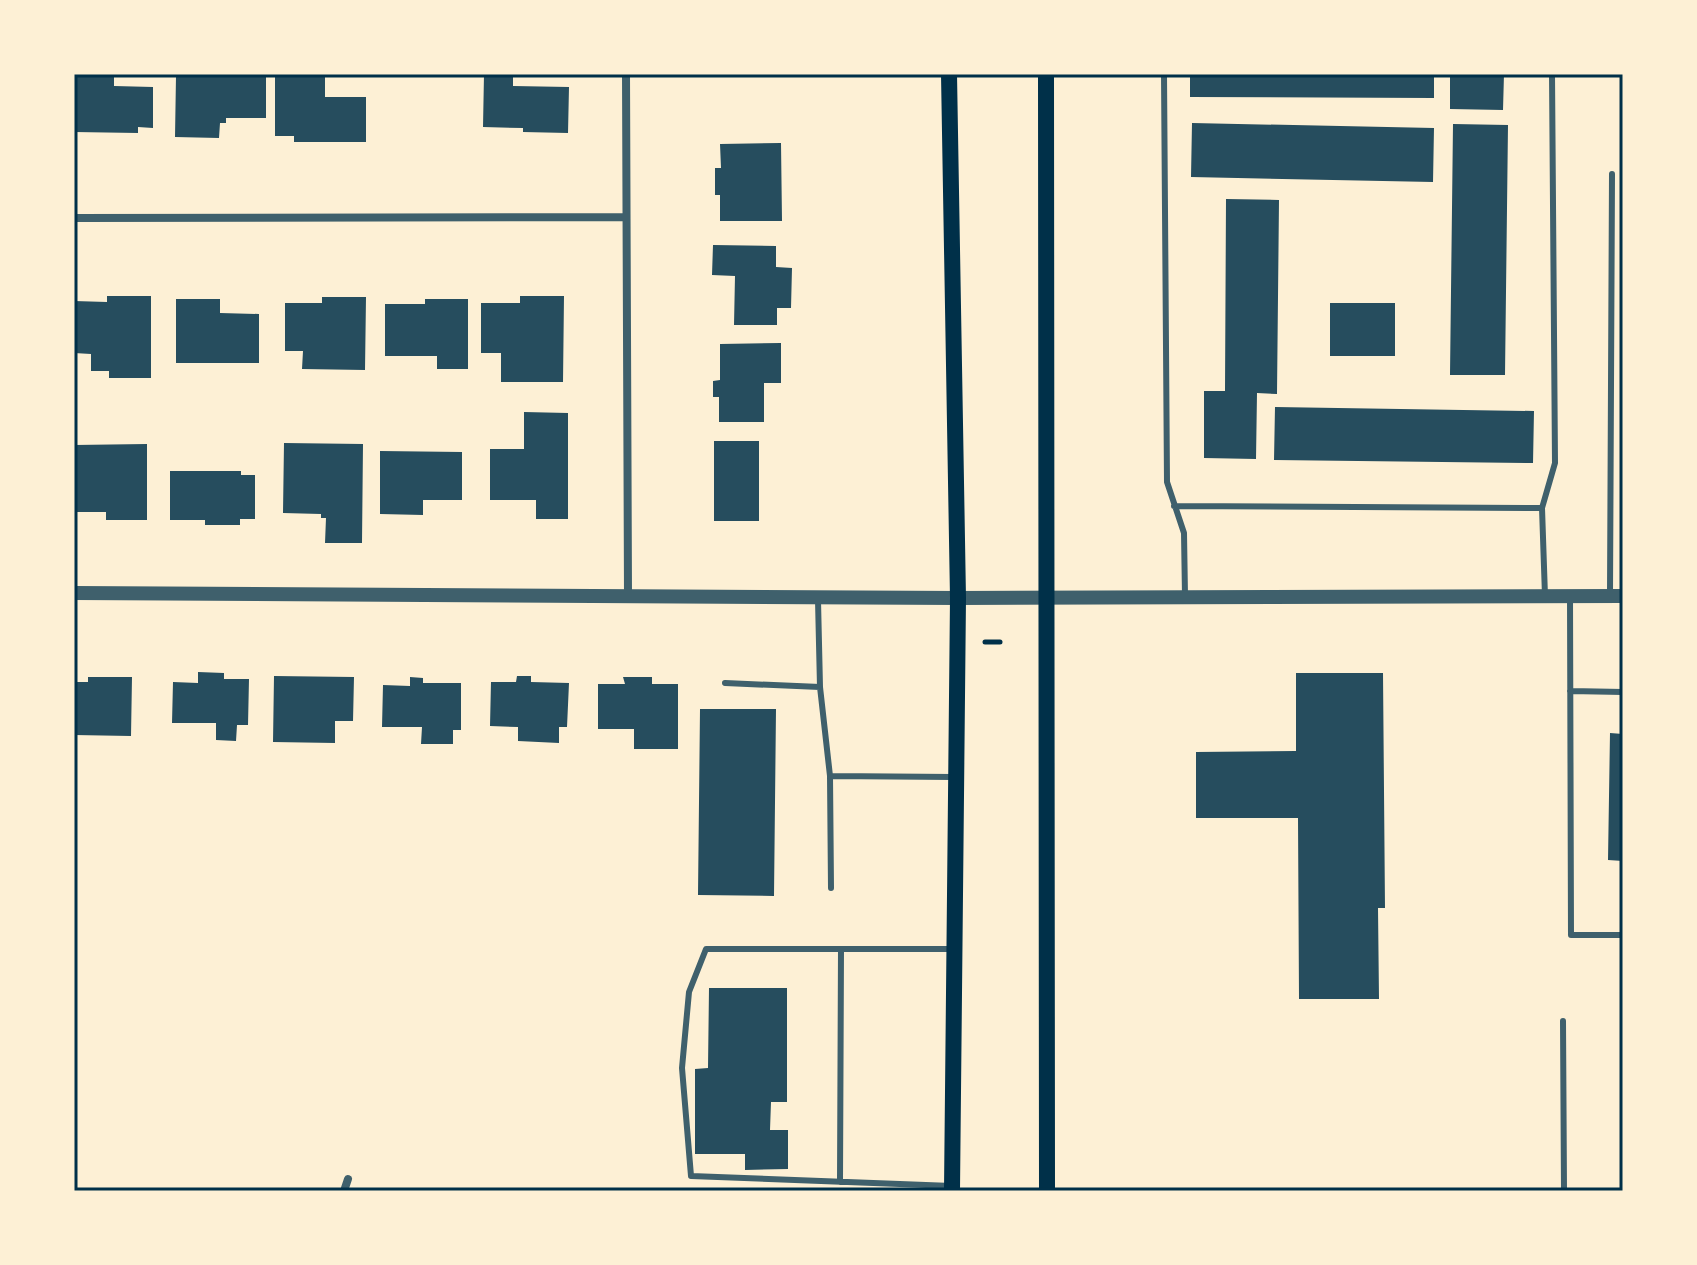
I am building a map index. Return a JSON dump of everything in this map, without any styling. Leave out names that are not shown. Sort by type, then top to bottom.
[{"type":"main road","points":[[949,74],[958,598],[952,1189]]},
{"type":"main road","points":[[1046,74],[1047,1191]]},
{"type":"street","points":[[626,74],[628,595]]},
{"type":"street","points":[[74,218],[625,217]]},
{"type":"street","points":[[74,593],[958,598],[1617,596]]},
{"type":"street","points":[[344,1191],[348,1179]]},
{"type":"lane","points":[[1164,74],[1167,482],[1184,533],[1185,596]]},
{"type":"lane","points":[[1545,596],[1542,508],[1555,463],[1552,74]]},
{"type":"lane","points":[[1612,174],[1617,596]]},
{"type":"lane","points":[[1174,506],[1542,508]]},
{"type":"lane","points":[[1570,596],[1571,935],[1623,935]]},
{"type":"lane","points":[[818,597],[820,687],[830,776],[831,888]]},
{"type":"lane","points":[[725,683],[820,687]]},
{"type":"lane","points":[[1570,691],[1623,692]]},
{"type":"lane","points":[[830,776],[956,777]]},
{"type":"lane","points":[[952,1189],[691,1176],[682,1068],[689,992],[706,949],[955,949]]},
{"type":"lane","points":[[840,1182],[841,949]]},
{"type":"lane","points":[[1563,1021],[1564,1191]]},
{"type":"path","points":[[985,642],[1000,642]]},
{"type":"building","points":[[74,74],[114,74],[114,86],[153,87],[153,128],[138,127],[138,133],[74,132]]},
{"type":"building","points":[[253,74],[253,77],[266,77],[266,118],[226,118],[226,123],[220,123],[219,138],[175,137],[176,76]]},
{"type":"building","points":[[275,74],[325,74],[325,97],[366,97],[366,142],[294,142],[294,136],[275,136]]},
{"type":"building","points":[[484,74],[513,74],[513,86],[569,87],[568,133],[483,127]]},
{"type":"building","points":[[1190,74],[1434,74],[1434,98],[1190,97]]},
{"type":"building","points":[[1450,74],[1504,74],[1503,110],[1450,109]]},
{"type":"building","points":[[1192,123],[1434,128],[1433,182],[1191,177]]},
{"type":"building","points":[[1453,124],[1508,125],[1505,375],[1450,375]]},
{"type":"building","points":[[781,143],[782,221],[720,221],[720,195],[715,195],[715,168],[721,168],[720,144]]},
{"type":"building","points":[[1226,199],[1279,200],[1277,394],[1257,393],[1256,459],[1204,458],[1204,391],[1225,391]]},
{"type":"building","points":[[713,245],[776,246],[776,267],[792,268],[791,308],[777,308],[777,325],[734,325],[735,276],[712,275]]},
{"type":"building","points":[[107,296],[151,296],[151,378],[109,378],[109,371],[91,371],[91,354],[74,353],[74,301],[107,302]]},
{"type":"building","points":[[520,296],[564,296],[563,382],[501,382],[501,353],[481,353],[481,303],[520,303]]},
{"type":"building","points":[[322,297],[366,297],[365,370],[302,369],[303,351],[285,351],[285,303],[322,303]]},
{"type":"building","points":[[176,299],[220,299],[220,313],[259,314],[259,363],[176,363]]},
{"type":"building","points":[[425,299],[468,299],[468,369],[437,369],[437,356],[385,356],[385,304],[425,304]]},
{"type":"building","points":[[1330,303],[1395,303],[1395,356],[1330,356]]},
{"type":"building","points":[[781,343],[781,383],[764,383],[764,422],[719,422],[719,397],[713,397],[713,381],[720,380],[720,344]]},
{"type":"building","points":[[1275,407],[1534,411],[1533,463],[1274,460]]},
{"type":"building","points":[[524,412],[568,413],[568,519],[536,519],[536,500],[490,500],[490,449],[524,449]]},
{"type":"building","points":[[714,441],[759,441],[759,521],[714,521]]},
{"type":"building","points":[[284,443],[363,444],[362,543],[325,543],[326,518],[321,518],[321,514],[283,513]]},
{"type":"building","points":[[147,444],[147,520],[106,520],[106,512],[74,512],[74,445]]},
{"type":"building","points":[[380,451],[462,452],[462,500],[423,500],[423,515],[380,514]]},
{"type":"building","points":[[170,471],[241,471],[241,475],[255,475],[255,519],[240,519],[240,525],[205,525],[205,520],[170,520]]},
{"type":"building","points":[[198,672],[224,673],[224,679],[249,679],[248,725],[237,725],[236,741],[216,740],[216,723],[172,723],[173,682],[198,683]]},
{"type":"building","points":[[1296,673],[1383,673],[1385,908],[1378,908],[1379,999],[1299,999],[1298,818],[1196,818],[1196,752],[1296,751]]},
{"type":"building","points":[[274,676],[354,677],[353,721],[335,721],[335,743],[273,742]]},
{"type":"building","points":[[517,676],[531,676],[531,682],[569,683],[567,727],[559,727],[559,743],[518,741],[518,727],[490,726],[491,682],[516,682]]},
{"type":"building","points":[[88,677],[132,677],[131,736],[74,735],[74,682],[88,682]]},
{"type":"building","points":[[410,677],[423,678],[423,683],[461,683],[461,730],[453,730],[453,744],[421,744],[422,727],[382,727],[383,685],[410,686]]},
{"type":"building","points":[[623,677],[652,677],[652,684],[678,684],[678,749],[634,749],[634,729],[598,729],[598,684],[625,684]]},
{"type":"building","points":[[700,709],[776,709],[774,896],[698,895]]},
{"type":"building","points":[[1610,733],[1623,734],[1623,861],[1608,860]]},
{"type":"building","points":[[709,988],[787,988],[787,1102],[771,1102],[770,1130],[788,1130],[788,1169],[745,1170],[745,1154],[695,1154],[695,1069],[708,1068]]}]
